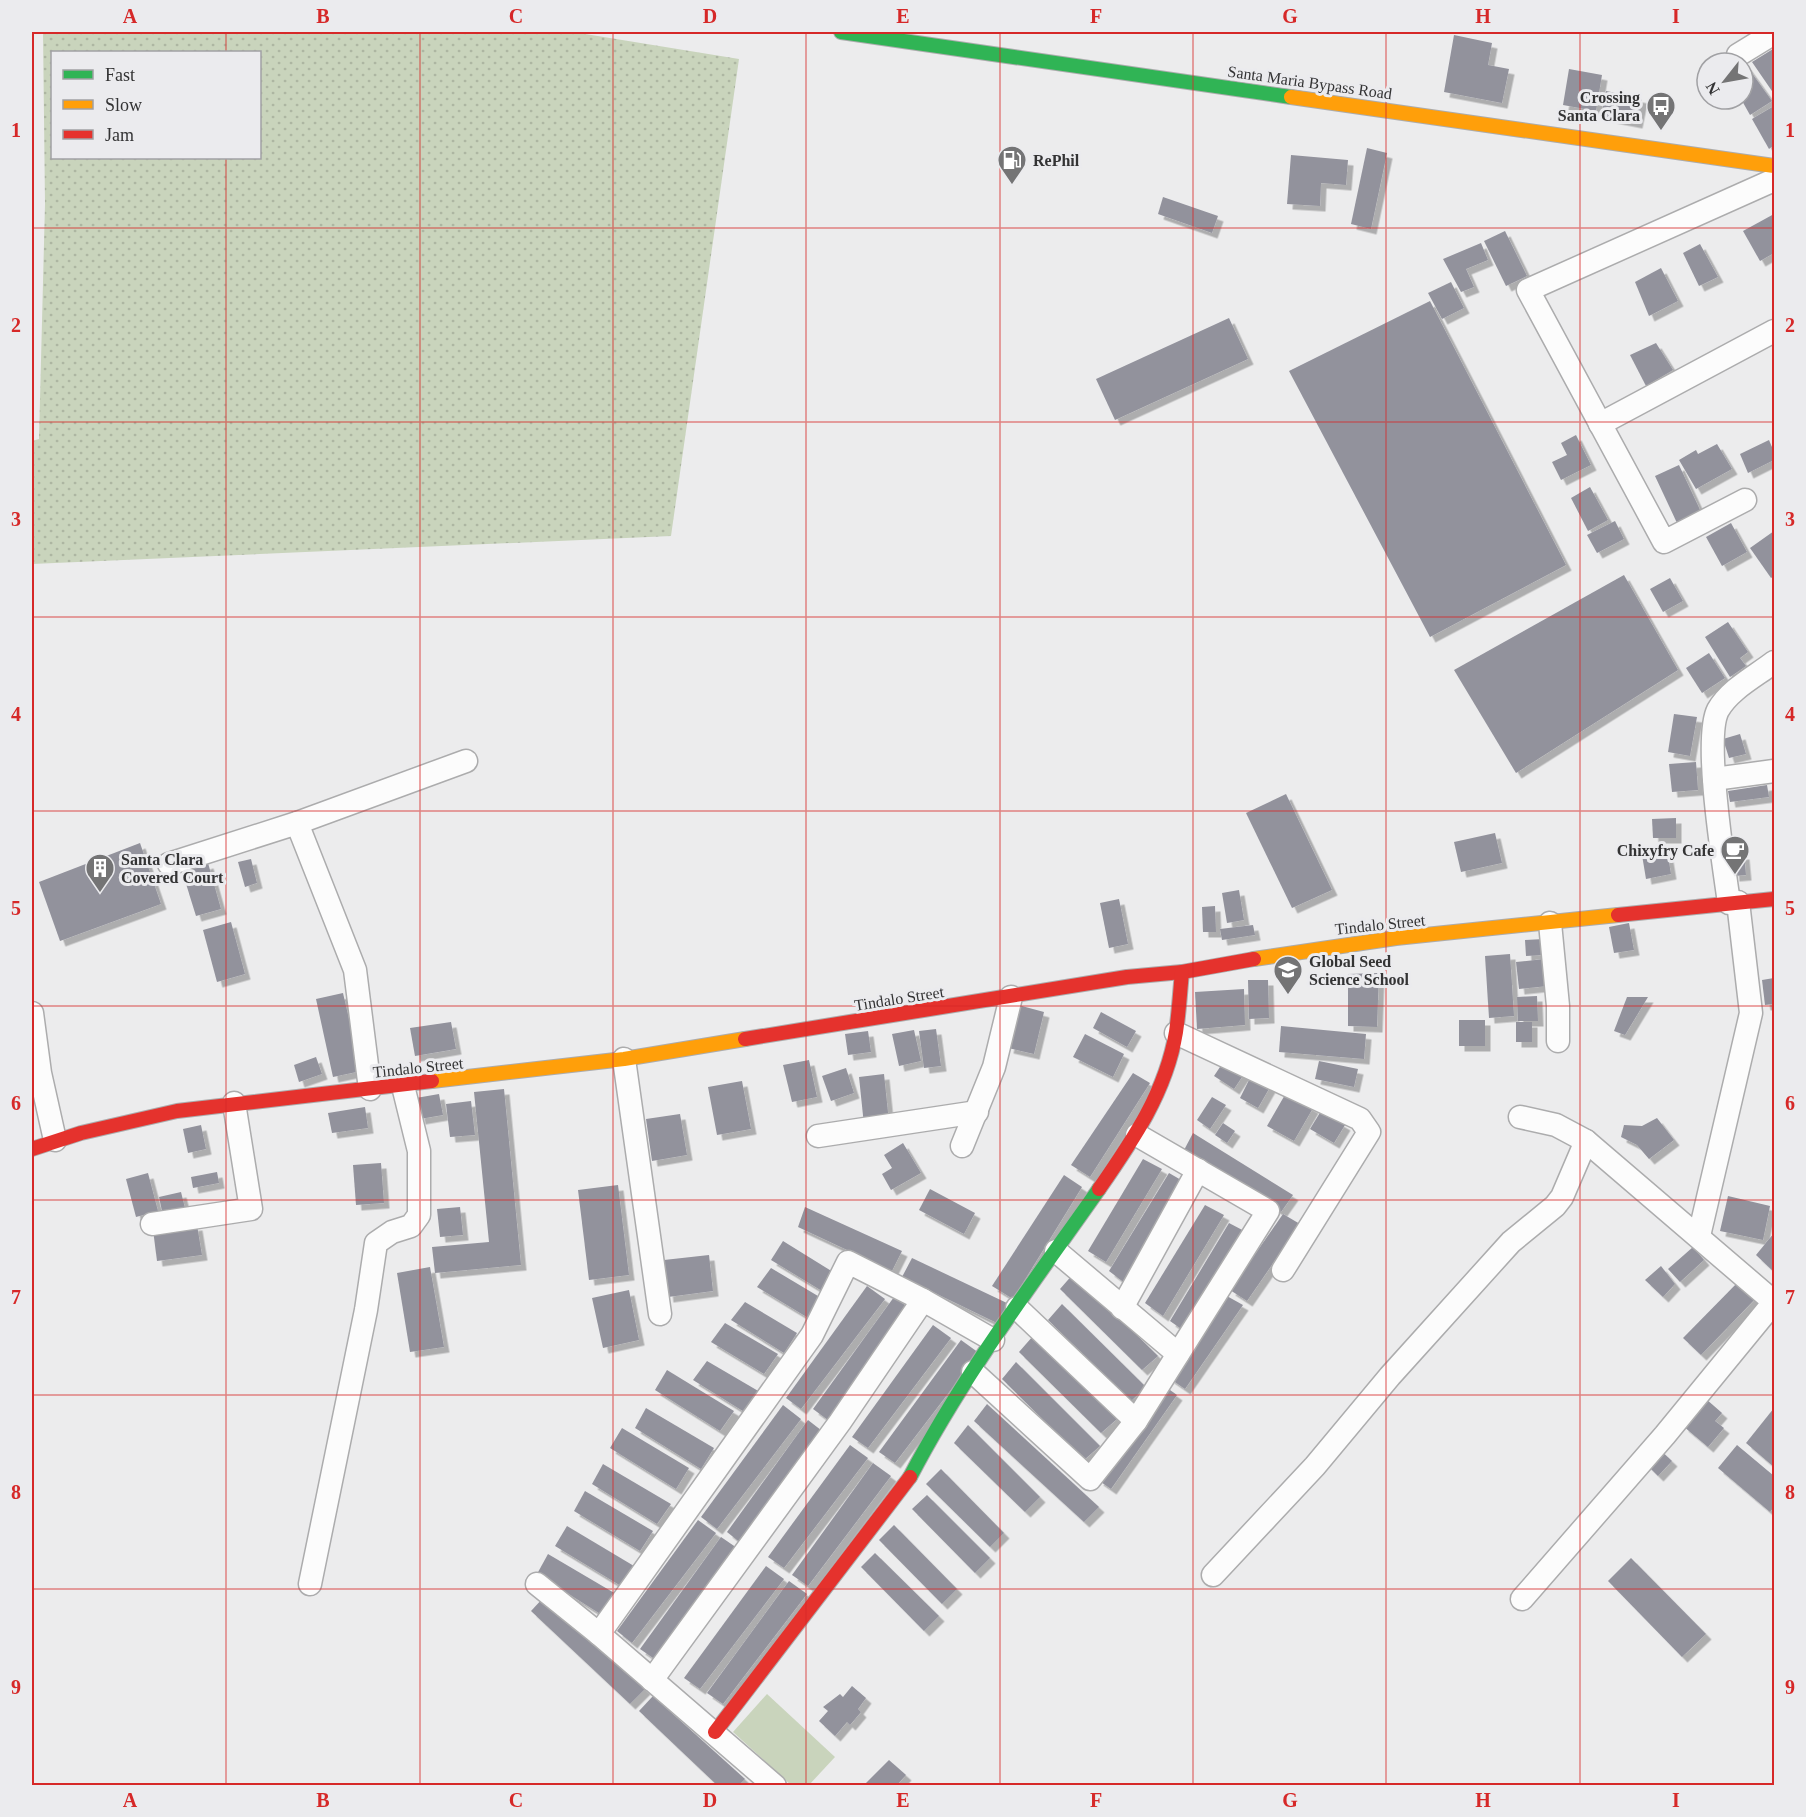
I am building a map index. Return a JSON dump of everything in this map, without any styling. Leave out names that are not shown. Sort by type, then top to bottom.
[{"type":"main road","name":"Santa Maria Bypass Road","points":[[841,32],[1774,166]]},
{"type":"main road","name":"Tindalo Street","points":[[32,1149],[55,1140],[177,1111],[624,1059],[1126,977],[1182,972],[1325,947],[1774,898]]},
{"type":"main road","points":[[714,1732],[836,1577],[904,1484],[993,1340],[1137,1135],[1162,1084],[1176,1033],[1182,972]]},
{"type":"street","points":[[1745,51],[1774,33]]},
{"type":"street","points":[[1744,500],[1664,542],[1528,290],[1774,180]]},
{"type":"street","points":[[1600,424],[1774,331]]},
{"type":"street","points":[[1699,1236],[1751,1013],[1714,779],[1717,711],[1730,694],[1774,662]]},
{"type":"street","points":[[169,864],[297,823],[466,761]]},
{"type":"street","points":[[1714,779],[1774,771]]},
{"type":"street","points":[[297,823],[355,970],[370,1089]]},
{"type":"street","points":[[1550,923],[1558,1006],[1558,1041]]},
{"type":"street","points":[[962,1146],[994,1067],[1011,997]]},
{"type":"street","points":[[32,1013],[40,1073],[55,1140]]},
{"type":"street","points":[[1176,1033],[1360,1119],[1369,1132],[1283,1270]]},
{"type":"street","points":[[624,1059],[660,1314]]},
{"type":"street","points":[[310,1584],[366,1310],[376,1243],[392,1232],[411,1226],[419,1215],[419,1151],[403,1086]]},
{"type":"street","points":[[152,1224],[251,1209],[234,1103]]},
{"type":"street","points":[[818,1136],[977,1112]]},
{"type":"street","points":[[1520,1117],[1556,1125],[1586,1141],[1774,1302],[1665,1435],[1522,1599]]},
{"type":"street","points":[[973,1372],[1090,1479],[1136,1421],[1268,1211],[1137,1135]]},
{"type":"street","points":[[1213,1575],[1315,1466],[1390,1376],[1511,1242],[1555,1206],[1562,1197],[1586,1141]]},
{"type":"street","points":[[1122,1308],[1198,1170]]},
{"type":"street","points":[[1056,1251],[1178,1354]]},
{"type":"street","points":[[599,1634],[812,1335],[848,1262],[923,1300],[993,1340]]},
{"type":"street","points":[[652,1680],[840,1422],[923,1300]]},
{"type":"street","points":[[1017,1308],[1136,1421]]},
{"type":"street","points":[[537,1584],[599,1634],[775,1785]]},
{"type":"green space","points":[[43,32],[573,32],[739,59],[671,536],[32,564],[32,441],[39,439],[45,204]]},
{"type":"green space","points":[[767,1694],[835,1757],[809,1785],[791,1785],[733,1732]]},
{"type":"building","points":[[1454,35],[1492,43],[1488,65],[1509,69],[1502,103],[1444,92]]},
{"type":"building","points":[[1773,49],[1774,94],[1755,66],[1755,60]]},
{"type":"building","points":[[1569,69],[1602,75],[1596,111],[1563,105]]},
{"type":"building","points":[[1755,77],[1772,101],[1750,115],[1748,111],[1755,111]]},
{"type":"building","points":[[1606,91],[1642,98],[1637,123],[1601,116]]},
{"type":"building","points":[[1774,106],[1774,145],[1769,149],[1752,119]]},
{"type":"building","points":[[1367,148],[1387,153],[1371,229],[1351,224]]},
{"type":"building","points":[[1291,155],[1348,160],[1346,185],[1321,183],[1320,206],[1287,204]]},
{"type":"building","points":[[1163,197],[1218,216],[1212,233],[1158,214]]},
{"type":"building","points":[[1774,214],[1774,253],[1760,261],[1743,231]]},
{"type":"building","points":[[1505,231],[1527,276],[1506,286],[1484,241]]},
{"type":"building","points":[[1481,243],[1488,260],[1466,269],[1474,287],[1461,292],[1443,259]]},
{"type":"building","points":[[1700,244],[1718,277],[1699,286],[1683,253]]},
{"type":"building","points":[[1661,268],[1678,301],[1649,316],[1635,282]]},
{"type":"building","points":[[1451,282],[1464,308],[1442,319],[1428,293]]},
{"type":"building","points":[[1430,301],[1566,565],[1430,637],[1289,371]]},
{"type":"building","points":[[1229,318],[1248,359],[1115,420],[1096,379]]},
{"type":"building","points":[[1656,343],[1673,370],[1646,386],[1630,355]]},
{"type":"building","points":[[1576,435],[1591,465],[1561,480],[1552,462],[1567,455],[1561,443]]},
{"type":"building","points":[[1769,440],[1774,452],[1774,460],[1748,473],[1740,454]]},
{"type":"building","points":[[1717,444],[1732,469],[1696,489],[1679,460],[1696,450],[1698,454]]},
{"type":"building","points":[[1679,465],[1701,512],[1677,523],[1655,476]]},
{"type":"building","points":[[1590,487],[1608,520],[1588,531],[1571,498]]},
{"type":"building","points":[[1615,521],[1624,539],[1597,553],[1587,535]]},
{"type":"building","points":[[1731,523],[1747,552],[1722,566],[1706,537]]},
{"type":"building","points":[[1774,531],[1774,576],[1771,578],[1750,548]]},
{"type":"building","points":[[1624,575],[1678,670],[1516,773],[1454,670]]},
{"type":"building","points":[[1670,578],[1683,601],[1663,612],[1650,589]]},
{"type":"building","points":[[1728,622],[1748,652],[1740,658],[1746,666],[1730,677],[1705,637]]},
{"type":"building","points":[[1709,653],[1725,678],[1702,693],[1686,668]]},
{"type":"building","points":[[1674,714],[1697,717],[1690,756],[1668,752]]},
{"type":"building","points":[[1740,734],[1746,754],[1729,758],[1723,739]]},
{"type":"building","points":[[1696,762],[1698,790],[1672,792],[1669,764]]},
{"type":"building","points":[[1767,785],[1769,797],[1730,802],[1728,791]]},
{"type":"building","points":[[1286,794],[1332,890],[1292,908],[1246,813]]},
{"type":"building","points":[[1676,818],[1676,838],[1653,838],[1652,819]]},
{"type":"building","points":[[1495,833],[1502,863],[1461,872],[1454,842]]},
{"type":"building","name":"Santa Clara Covered Court","points":[[140,843],[161,904],[60,941],[39,882]]},
{"type":"building","points":[[1667,850],[1671,874],[1646,879],[1642,855]]},
{"type":"building","points":[[1744,854],[1746,875],[1734,876],[1732,855]]},
{"type":"building","points":[[251,859],[257,883],[245,887],[238,862]]},
{"type":"building","points":[[208,863],[221,909],[196,916],[182,871]]},
{"type":"building","points":[[1239,890],[1244,920],[1227,923],[1222,893]]},
{"type":"building","points":[[1119,899],[1128,944],[1109,948],[1100,903]]},
{"type":"building","points":[[1215,906],[1216,932],[1203,932],[1202,907]]},
{"type":"building","points":[[231,922],[245,974],[217,982],[203,930]]},
{"type":"building","points":[[1629,923],[1634,950],[1614,953],[1609,927]]},
{"type":"building","points":[[1253,925],[1255,935],[1222,940],[1220,929]]},
{"type":"building","points":[[1544,939],[1544,955],[1526,956],[1525,940]]},
{"type":"building","points":[[1510,954],[1514,1016],[1489,1018],[1485,956]]},
{"type":"building","points":[[1545,959],[1548,986],[1519,989],[1516,962]]},
{"type":"building","points":[[1379,973],[1377,1027],[1348,1026],[1348,974]]},
{"type":"building","points":[[1774,978],[1774,1004],[1765,1005],[1762,980]]},
{"type":"building","points":[[1248,980],[1268,980],[1269,1018],[1249,1019]]},
{"type":"building","points":[[1244,989],[1245,1025],[1197,1029],[1195,992]]},
{"type":"building","points":[[343,993],[361,1071],[333,1077],[316,999]]},
{"type":"building","points":[[1537,996],[1538,1021],[1518,1021],[1517,997]]},
{"type":"building","points":[[1627,997],[1648,997],[1625,1035],[1614,1031]]},
{"type":"building","points":[[1018,1005],[1044,1012],[1034,1054],[1008,1048]]},
{"type":"building","points":[[1101,1012],[1136,1031],[1127,1047],[1093,1028]]},
{"type":"building","points":[[1459,1020],[1485,1020],[1485,1046],[1459,1046]]},
{"type":"building","points":[[451,1022],[456,1049],[415,1056],[410,1028]]},
{"type":"building","points":[[1516,1022],[1532,1022],[1532,1042],[1516,1042]]},
{"type":"building","points":[[1281,1026],[1366,1034],[1364,1059],[1279,1052]]},
{"type":"building","points":[[936,1029],[941,1066],[924,1068],[919,1031]]},
{"type":"building","points":[[914,1030],[921,1061],[899,1066],[892,1034]]},
{"type":"building","points":[[868,1031],[871,1052],[848,1055],[845,1034]]},
{"type":"building","points":[[1085,1034],[1124,1054],[1113,1077],[1073,1057]]},
{"type":"building","points":[[316,1057],[322,1074],[299,1082],[294,1065]]},
{"type":"building","points":[[809,1060],[817,1097],[792,1102],[783,1065]]},
{"type":"building","points":[[1224,1061],[1244,1074],[1234,1089],[1214,1076]]},
{"type":"building","points":[[1319,1061],[1358,1069],[1354,1087],[1315,1079]]},
{"type":"building","points":[[846,1068],[854,1093],[831,1101],[822,1076]]},
{"type":"building","points":[[1133,1073],[1150,1083],[1090,1177],[1071,1165]]},
{"type":"building","points":[[884,1074],[889,1122],[864,1125],[859,1077]]},
{"type":"building","points":[[1251,1076],[1270,1087],[1258,1108],[1240,1098]]},
{"type":"building","points":[[742,1081],[751,1129],[717,1135],[708,1087]]},
{"type":"building","points":[[504,1089],[521,1265],[435,1273],[432,1247],[489,1242],[474,1092]]},
{"type":"building","points":[[1286,1093],[1313,1108],[1294,1141],[1267,1126]]},
{"type":"building","points":[[439,1094],[443,1115],[420,1119],[416,1098]]},
{"type":"building","points":[[1212,1097],[1226,1105],[1210,1129],[1197,1120]]},
{"type":"building","points":[[471,1101],[475,1135],[450,1137],[446,1104]]},
{"type":"building","points":[[365,1107],[368,1128],[332,1133],[328,1113]]},
{"type":"building","points":[[1321,1111],[1345,1125],[1334,1143],[1310,1129]]},
{"type":"building","points":[[680,1114],[687,1155],[652,1161],[646,1119]]},
{"type":"building","points":[[1657,1118],[1674,1140],[1649,1159],[1637,1145],[1621,1137],[1624,1125],[1642,1126]]},
{"type":"building","points":[[1223,1123],[1235,1131],[1227,1143],[1215,1135]]},
{"type":"building","points":[[201,1125],[206,1149],[188,1153],[183,1129]]},
{"type":"building","points":[[1193,1133],[1293,1195],[1281,1212],[1183,1152]]},
{"type":"building","points":[[903,1143],[921,1173],[891,1190],[882,1174],[892,1168],[884,1155]]},
{"type":"building","points":[[1143,1159],[1162,1169],[1106,1262],[1088,1251]]},
{"type":"building","points":[[381,1163],[384,1203],[356,1205],[353,1165]]},
{"type":"building","points":[[217,1172],[219,1183],[193,1188],[191,1177]]},
{"type":"building","points":[[148,1173],[158,1211],[136,1217],[126,1179]]},
{"type":"building","points":[[1169,1173],[1188,1184],[1126,1284],[1109,1271]]},
{"type":"building","points":[[1064,1175],[1082,1187],[1013,1299],[992,1286]]},
{"type":"building","points":[[618,1185],[629,1275],[589,1280],[578,1190]]},
{"type":"building","points":[[930,1189],[975,1213],[964,1234],[919,1210]]},
{"type":"building","points":[[181,1192],[186,1212],[163,1216],[159,1197]]},
{"type":"building","points":[[1728,1196],[1770,1206],[1763,1240],[1720,1231]]},
{"type":"building","points":[[1205,1205],[1224,1215],[1163,1316],[1145,1303]]},
{"type":"building","points":[[460,1207],[463,1235],[440,1237],[437,1209]]},
{"type":"building","points":[[805,1207],[902,1251],[892,1271],[798,1227]]},
{"type":"building","points":[[1283,1214],[1300,1224],[1247,1301],[1230,1290]]},
{"type":"building","points":[[1229,1223],[1248,1233],[1187,1333],[1170,1321]]},
{"type":"building","points":[[197,1225],[202,1255],[157,1261],[153,1230]]},
{"type":"building","points":[[1774,1233],[1774,1272],[1756,1255]]},
{"type":"building","points":[[783,1241],[833,1272],[822,1291],[771,1260]]},
{"type":"building","points":[[1693,1247],[1704,1260],[1680,1282],[1668,1269]]},
{"type":"building","points":[[709,1255],[713,1291],[668,1297],[664,1260]]},
{"type":"building","points":[[912,1258],[1009,1304],[999,1324],[902,1277]]},
{"type":"building","points":[[1661,1266],[1675,1284],[1663,1297],[1645,1280]]},
{"type":"building","points":[[430,1267],[444,1347],[410,1352],[397,1273]]},
{"type":"building","points":[[771,1268],[823,1299],[810,1319],[757,1287]]},
{"type":"building","points":[[1074,1273],[1158,1356],[1142,1370],[1060,1289]]},
{"type":"building","points":[[1740,1280],[1757,1297],[1701,1355],[1683,1338]]},
{"type":"building","points":[[867,1286],[885,1299],[801,1409],[786,1398]]},
{"type":"building","points":[[629,1290],[639,1340],[603,1348],[592,1298]]},
{"type":"building","points":[[1225,1295],[1243,1305],[1185,1389],[1169,1378]]},
{"type":"building","points":[[894,1297],[912,1310],[828,1420],[813,1409]]},
{"type":"building","points":[[745,1302],[797,1333],[784,1353],[731,1320]]},
{"type":"building","points":[[1062,1304],[1146,1387],[1131,1401],[1048,1320]]},
{"type":"building","points":[[725,1323],[778,1354],[764,1374],[711,1342]]},
{"type":"building","points":[[933,1325],[951,1338],[868,1448],[852,1437]]},
{"type":"building","points":[[1033,1336],[1117,1419],[1101,1433],[1019,1352]]},
{"type":"building","points":[[961,1340],[979,1353],[895,1463],[879,1452]]},
{"type":"building","points":[[707,1361],[760,1392],[746,1413],[693,1380]]},
{"type":"building","points":[[1016,1362],[1100,1446],[1084,1460],[1002,1379]]},
{"type":"building","points":[[667,1370],[734,1411],[720,1431],[655,1390]]},
{"type":"building","points":[[1163,1385],[1177,1395],[1111,1489],[1098,1480]]},
{"type":"building","points":[[1706,1399],[1722,1413],[1715,1421],[1724,1428],[1708,1447],[1683,1426]]},
{"type":"building","points":[[987,1404],[1099,1507],[1084,1522],[974,1421]]},
{"type":"building","points":[[783,1405],[801,1419],[717,1529],[701,1517]]},
{"type":"building","points":[[646,1408],[714,1448],[701,1469],[635,1428]]},
{"type":"building","points":[[1774,1408],[1774,1467],[1746,1443]]},
{"type":"building","points":[[808,1420],[826,1434],[742,1544],[727,1532]]},
{"type":"building","points":[[968,1425],[1040,1497],[1025,1512],[954,1443]]},
{"type":"building","points":[[622,1428],[689,1468],[676,1489],[610,1448]]},
{"type":"building","points":[[850,1445],[868,1458],[784,1568],[768,1557]]},
{"type":"building","points":[[1737,1445],[1774,1476],[1774,1507],[1770,1512],[1718,1468]]},
{"type":"building","points":[[1657,1447],[1672,1461],[1658,1476],[1644,1462]]},
{"type":"building","points":[[873,1463],[891,1476],[808,1586],[792,1575]]},
{"type":"building","points":[[603,1464],[671,1504],[657,1524],[592,1484]]},
{"type":"building","points":[[941,1469],[1004,1533],[990,1547],[926,1484]]},
{"type":"building","points":[[585,1491],[653,1531],[640,1551],[574,1511]]},
{"type":"building","points":[[927,1495],[990,1558],[975,1573],[912,1509]]},
{"type":"building","points":[[698,1520],[716,1533],[632,1643],[617,1631]]},
{"type":"building","points":[[894,1525],[957,1589],[942,1604],[879,1540]]},
{"type":"building","points":[[567,1526],[634,1566],[621,1586],[555,1546]]},
{"type":"building","points":[[721,1537],[740,1550],[656,1660],[640,1649]]},
{"type":"building","points":[[875,1553],[939,1616],[924,1631],[861,1567]]},
{"type":"building","points":[[548,1554],[616,1594],[602,1615],[537,1574]]},
{"type":"building","points":[[1631,1558],[1706,1634],[1682,1657],[1608,1581]]},
{"type":"building","points":[[766,1566],[784,1579],[700,1689],[684,1678]]},
{"type":"building","points":[[789,1581],[807,1594],[723,1704],[707,1693]]},
{"type":"building","points":[[544,1597],[645,1689],[630,1704],[531,1611]]},
{"type":"building","points":[[852,1686],[866,1698],[858,1709],[861,1712],[850,1725],[847,1722],[835,1736],[819,1721],[828,1711],[823,1707],[840,1694],[843,1697]]},
{"type":"building","points":[[653,1696],[745,1779],[738,1786],[718,1786],[639,1711]]},
{"type":"building","points":[[889,1760],[906,1775],[896,1786],[863,1786]]},
{"type":"traffic: fast","points":[[841,32],[1291,97]]},
{"type":"traffic: fast","points":[[910,1477],[976,1366],[1099,1189]]},
{"type":"traffic: slow","points":[[1291,97],[1774,166]]},
{"type":"traffic: slow","points":[[1254,959],[1396,938],[1618,915]]},
{"type":"traffic: slow","points":[[432,1081],[624,1059],[745,1039]]},
{"type":"traffic: jam","points":[[1618,915],[1774,899]]},
{"type":"traffic: jam","points":[[745,1039],[1127,977],[1182,972],[1254,959]]},
{"type":"traffic: jam","points":[[1099,1189],[1136,1134],[1165,1075],[1176,1032],[1182,972]]},
{"type":"traffic: jam","points":[[32,1149],[81,1133],[177,1111],[432,1081]]},
{"type":"traffic: jam","points":[[715,1732],[910,1477]]},
{"type":"place","name":"Crossing Santa Clara","points":[[1661,132]]},
{"type":"place","name":"RePhil","points":[[1012,186]]},
{"type":"place","name":"Chixyfry Cafe","points":[[1735,876]]},
{"type":"place","name":"Santa Clara Covered Court","points":[[100,894]]},
{"type":"place","name":"Global Seed Science School","points":[[1288,996]]}]
